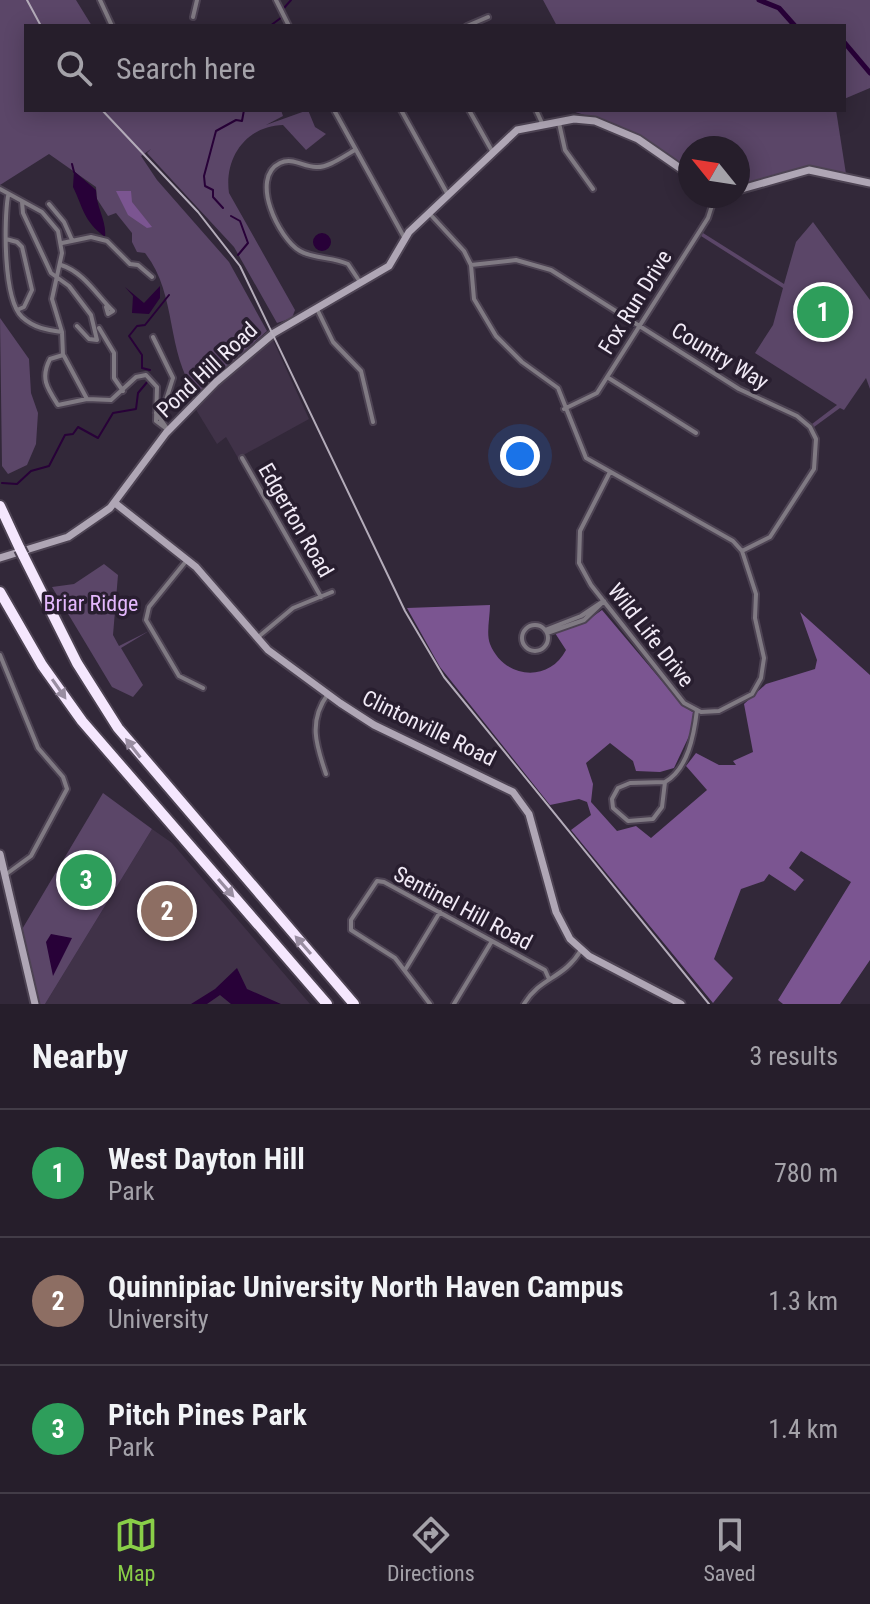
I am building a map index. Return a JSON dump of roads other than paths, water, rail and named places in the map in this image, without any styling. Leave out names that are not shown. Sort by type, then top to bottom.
[{"type":"highway","points":[[0,506],[73,656],[118,728],[354,1004]]},
{"type":"highway","points":[[0,521],[21,550]]},
{"type":"highway","points":[[0,592],[42,665],[82,721],[327,1004]]},
{"type":"street","points":[[100,0],[111,24]]},
{"type":"street","points":[[193,17],[197,0]]},
{"type":"street","points":[[276,0],[288,24]]},
{"type":"street","points":[[472,24],[488,17]]},
{"type":"street","points":[[335,112],[405,238]]},
{"type":"street","points":[[402,112],[448,195]]},
{"type":"street","points":[[470,112],[492,151]]},
{"type":"street","points":[[537,112],[542,123]]},
{"type":"street","name":"Pond Hill Road","points":[[0,558],[68,537],[115,503],[168,430],[270,335],[361,284],[392,262],[405,238],[517,130],[542,123],[584,119],[611,126],[638,139],[678,167]]},
{"type":"street","points":[[559,121],[565,150],[593,189]]},
{"type":"street","points":[[355,150],[324,167],[297,161],[279,163],[267,175],[265,194],[290,243],[303,253],[348,264],[361,284]]},
{"type":"street","points":[[750,187],[809,170],[870,183]]},
{"type":"street","points":[[0,189],[51,220],[62,243],[61,265],[52,299],[62,332],[63,355],[87,399]]},
{"type":"street","points":[[8,196],[5,259],[17,310],[40,329],[62,332]]},
{"type":"street","points":[[22,202],[23,213],[51,273],[69,286],[91,315],[97,340],[89,339],[77,326]]},
{"type":"street","points":[[49,204],[64,222],[72,240]]},
{"type":"street","name":"Fox Run Drive","points":[[564,409],[597,393],[708,218],[711,208]]},
{"type":"street","points":[[429,213],[464,251],[471,265],[474,299],[479,313],[505,347],[553,382],[586,458],[733,541],[742,551]]},
{"type":"street","points":[[62,243],[91,237],[107,241],[130,264],[138,265],[152,277]]},
{"type":"street","points":[[6,239],[22,247],[32,290],[24,307],[17,310]]},
{"type":"street","name":"Country Way","points":[[471,265],[503,260],[538,263],[745,392],[797,416],[810,427],[816,439],[814,469],[770,537],[742,551]]},
{"type":"street","points":[[61,265],[83,276],[106,307]]},
{"type":"street","points":[[317,309],[333,342],[361,371],[367,386],[373,422]]},
{"type":"street","points":[[99,328],[114,353],[114,378],[123,391]]},
{"type":"street","points":[[153,337],[173,378],[165,403],[156,413]]},
{"type":"street","points":[[63,355],[50,359],[44,374],[45,385],[58,405],[87,399],[111,400],[139,374],[152,378],[157,387],[156,413],[168,430]]},
{"type":"street","points":[[607,377],[696,433]]},
{"type":"street","name":"Edgerton Road","points":[[242,458],[321,597]]},
{"type":"street","name":"Wild Life Drive","points":[[610,472],[582,526],[577,546],[580,568],[684,703],[697,710],[713,712],[733,705],[752,694],[761,678],[764,658],[755,618],[756,594],[742,551]]},
{"type":"street","name":"Clintonville Road","points":[[115,503],[187,560],[257,638],[328,694],[374,725],[501,784],[517,795],[529,814],[559,919],[581,950],[681,1004]]},
{"type":"street","points":[[187,560],[149,607],[146,620],[179,676],[195,687],[203,688]]},
{"type":"street","name":"Edgerton Road","points":[[257,638],[293,608],[332,592]]},
{"type":"street","points":[[546,631],[546,644],[540,650],[532,650],[523,642],[522,634],[530,625],[546,631],[583,618],[604,601]]},
{"type":"street","points":[[0,655],[35,742],[63,777],[67,787],[64,801],[31,856],[5,876]]},
{"type":"street","points":[[326,774],[316,743],[315,723],[317,711],[328,694]]},
{"type":"street","points":[[665,782],[630,783],[618,788],[612,799],[613,808],[628,821],[653,819],[662,807],[665,782],[684,759],[694,738],[697,710]]},
{"type":"street","points":[[0,854],[35,1004]]},
{"type":"street","name":"Sentinel Hill Road","points":[[430,1004],[391,954],[351,930],[356,911],[371,887],[379,881],[545,970],[549,979]]},
{"type":"street","points":[[405,970],[440,912]]},
{"type":"street","points":[[454,1004],[492,941]]},
{"type":"street","points":[[524,1004],[532,989],[568,970],[581,950]]},
{"type":"waterway","points":[[284,8],[291,0]]},
{"type":"waterway","points":[[759,0],[779,8],[793,24]]},
{"type":"waterway","points":[[273,24],[282,17]]},
{"type":"waterway","points":[[846,44],[870,73]]},
{"type":"waterway","points":[[223,208],[213,197],[213,190],[205,186],[204,176],[216,131],[236,120],[242,121],[244,112]]},
{"type":"waterway","points":[[72,164],[74,172]]},
{"type":"waterway","points":[[231,216],[240,221],[248,243],[238,255]]},
{"type":"waterway","points":[[150,370],[142,368],[142,355],[129,336],[137,326],[145,325],[169,295]]},
{"type":"waterway","points":[[2,483],[17,484],[31,471],[49,466],[65,435],[73,434],[78,427],[98,438],[113,413],[136,409],[138,393],[148,381]]},
{"type":"railway","points":[[27,0],[40,24]]},
{"type":"railway","points":[[104,112],[198,212],[240,266],[405,611],[444,677],[709,1004]]},
{"type":"place","name":"West Dayton Hill","points":[[823,312]]},
{"type":"place","name":"Pitch Pines Park","points":[[86,880]]},
{"type":"place","name":"Quinnipiac University North Haven Campus","points":[[167,911]]},
{"type":"park label","name":"Briar Ridge","points":[[91,603]]}]
